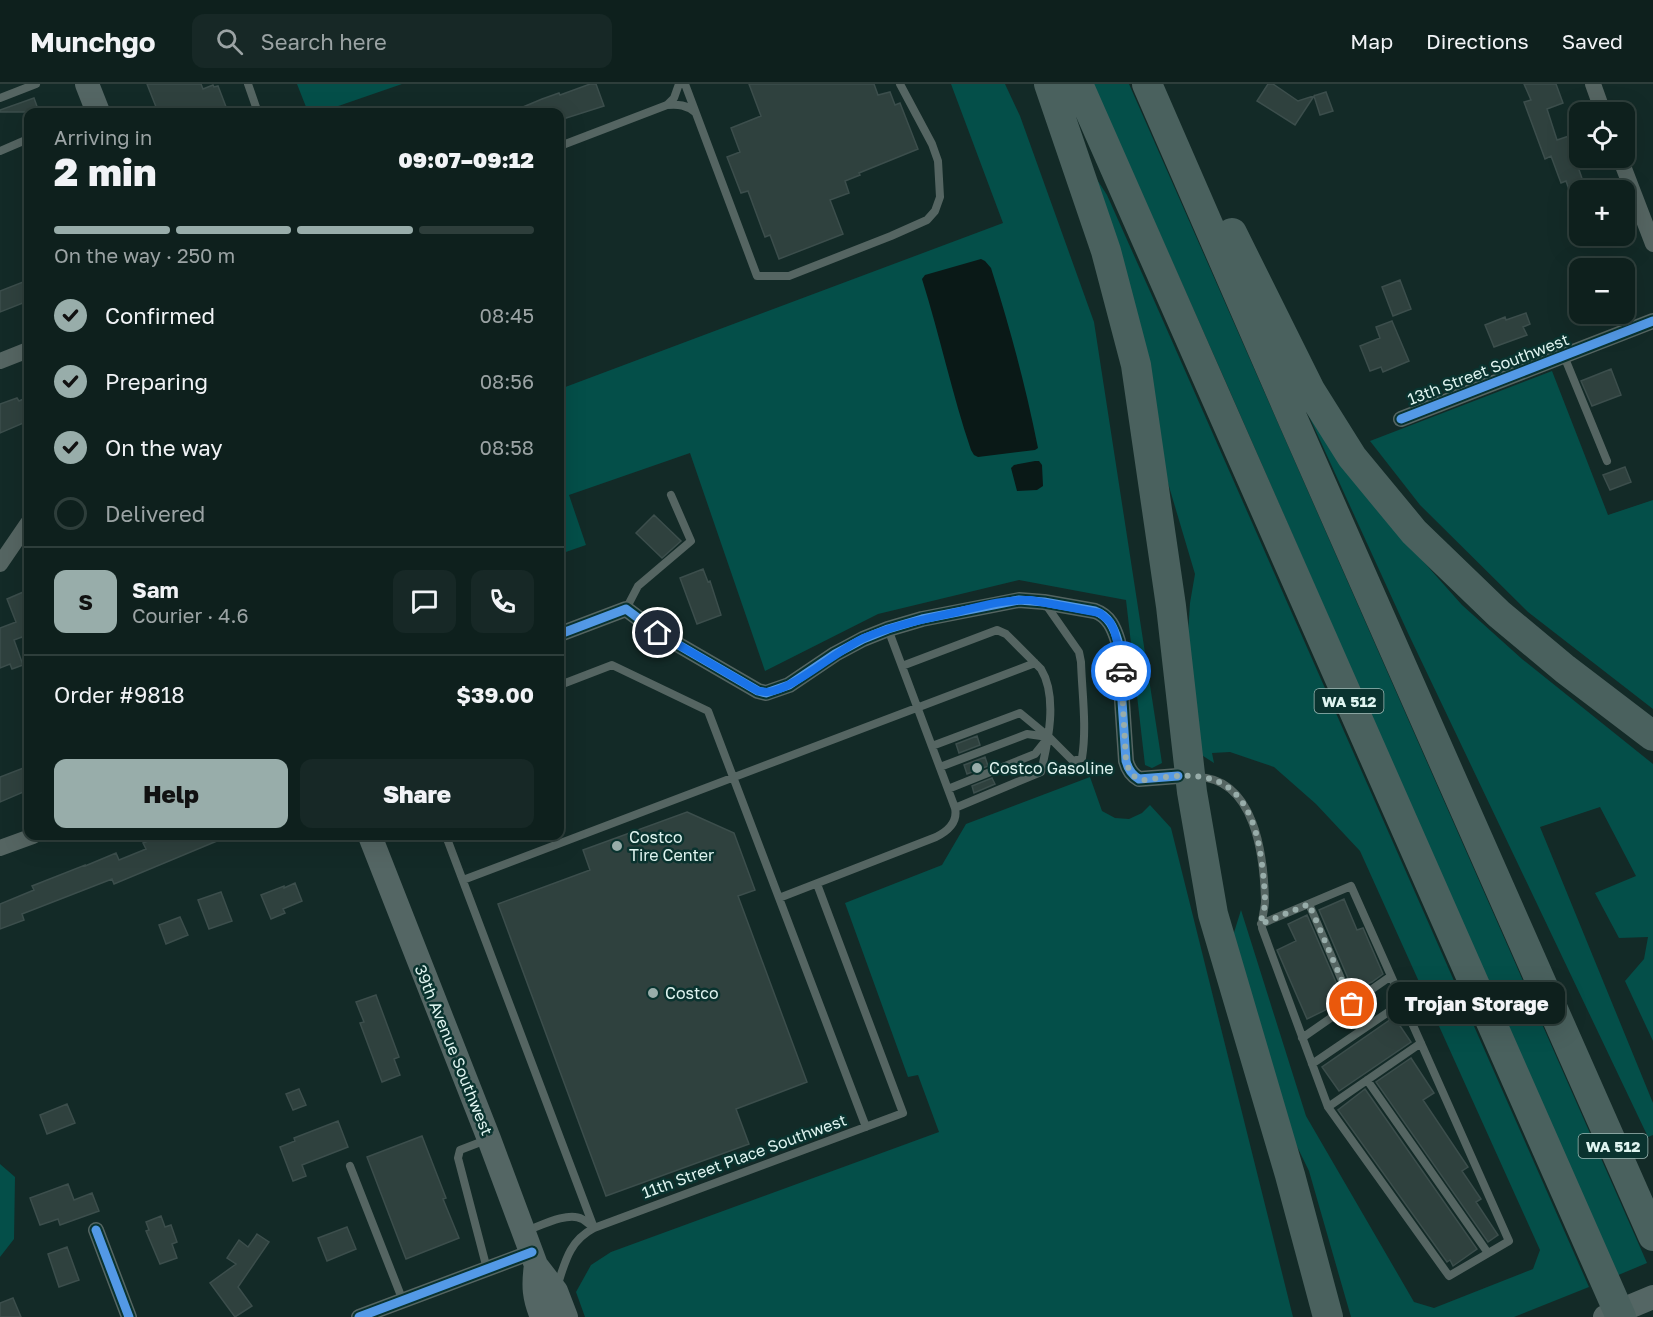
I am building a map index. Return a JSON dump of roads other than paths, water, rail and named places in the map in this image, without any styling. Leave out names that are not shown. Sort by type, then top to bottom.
[{"type":"highway","points":[[1049,84],[1106,251],[1136,365],[1171,606],[1186,774],[1213,914],[1290,1175],[1328,1317]]},
{"type":"highway","name":"WA 512","points":[[1078,84],[1621,1317]]},
{"type":"highway","name":"WA 512","points":[[1147,84],[1653,1236]]},
{"type":"highway","points":[[1159,84],[1310,390],[1352,457],[1414,532],[1499,614],[1565,669],[1653,736]]},
{"type":"main road","points":[[87,84],[93,108]]},
{"type":"main road","name":"39th Avenue Southwest","points":[[372,840],[531,1250],[556,1291],[566,1317]]},
{"type":"main road","name":"39th Avenue Southwest","points":[[531,1250],[536,1303],[542,1317]]},
{"type":"main road","points":[[1605,1317],[1653,1297]]},
{"type":"street","points":[[1593,84],[1599,102]]},
{"type":"street","points":[[1624,168],[1653,244]]},
{"type":"street","name":"13th Street Southwest","points":[[1401,419],[1653,321]]},
{"type":"street","points":[[0,361],[24,352]]},
{"type":"street","points":[[0,564],[24,530]]},
{"type":"street","points":[[564,632],[626,609],[658,633],[758,691],[766,693],[789,685],[849,646],[888,629],[922,620],[1019,600],[1095,611],[1110,622],[1119,649],[1128,767],[1139,779],[1186,774]]},
{"type":"street","points":[[0,848],[24,839]]},
{"type":"street","points":[[96,1230],[129,1317]]},
{"type":"street","points":[[359,1317],[531,1250]]},
{"type":"lane","points":[[0,98],[36,84]]},
{"type":"lane","points":[[248,84],[256,108]]},
{"type":"lane","points":[[668,105],[674,98],[679,84]]},
{"type":"lane","points":[[685,84],[757,276],[789,276],[927,220],[935,211],[940,197],[938,161],[932,144],[900,84]]},
{"type":"lane","points":[[564,144],[668,105],[687,106],[696,113]]},
{"type":"lane","points":[[0,151],[24,141]]},
{"type":"lane","points":[[1564,356],[1607,461]]},
{"type":"lane","points":[[626,609],[638,586],[691,541],[671,495]]},
{"type":"lane","points":[[932,746],[1020,713],[1073,761],[1082,758],[1083,723],[1079,652],[1044,602]]},
{"type":"lane","points":[[779,898],[943,834],[955,818],[955,808],[888,629]]},
{"type":"lane","points":[[902,666],[997,630],[1006,634],[1045,675],[1049,702],[1049,737],[1041,772],[955,808]]},
{"type":"lane","points":[[463,880],[1035,663]]},
{"type":"lane","points":[[564,683],[612,665],[708,711],[866,1127]]},
{"type":"lane","points":[[940,767],[1027,734],[1049,737]]},
{"type":"lane","points":[[948,789],[1035,754],[1049,737]]},
{"type":"lane","points":[[1186,774],[1206,777],[1221,783],[1237,795],[1248,813],[1257,836],[1265,900],[1261,924],[1328,1107],[1449,1276],[1509,1241],[1351,886],[1261,924]]},
{"type":"lane","points":[[448,840],[594,1228]]},
{"type":"lane","name":"11th Street Place Southwest","points":[[556,1291],[570,1251],[584,1233],[903,1113],[817,884]]},
{"type":"lane","points":[[1309,904],[1352,1004]]},
{"type":"lane","points":[[1302,1038],[1391,976]]},
{"type":"lane","points":[[1312,1064],[1402,1002]]},
{"type":"lane","points":[[1328,1107],[1421,1043]]},
{"type":"lane","points":[[1367,1080],[1488,1253]]},
{"type":"lane","points":[[487,1269],[458,1158],[460,1150],[489,1139]]},
{"type":"lane","points":[[350,1166],[403,1301]]},
{"type":"lane","points":[[531,1250],[561,1218],[575,1216],[594,1228]]},
{"type":"place","name":"Costco Gasoline","points":[[977,768]]},
{"type":"place","name":"Costco Tire Center","points":[[617,846]]},
{"type":"place","name":"Costco","points":[[653,993]]},
{"type":"place","name":"Trojan Storage","points":[[1352,1004]]}]
